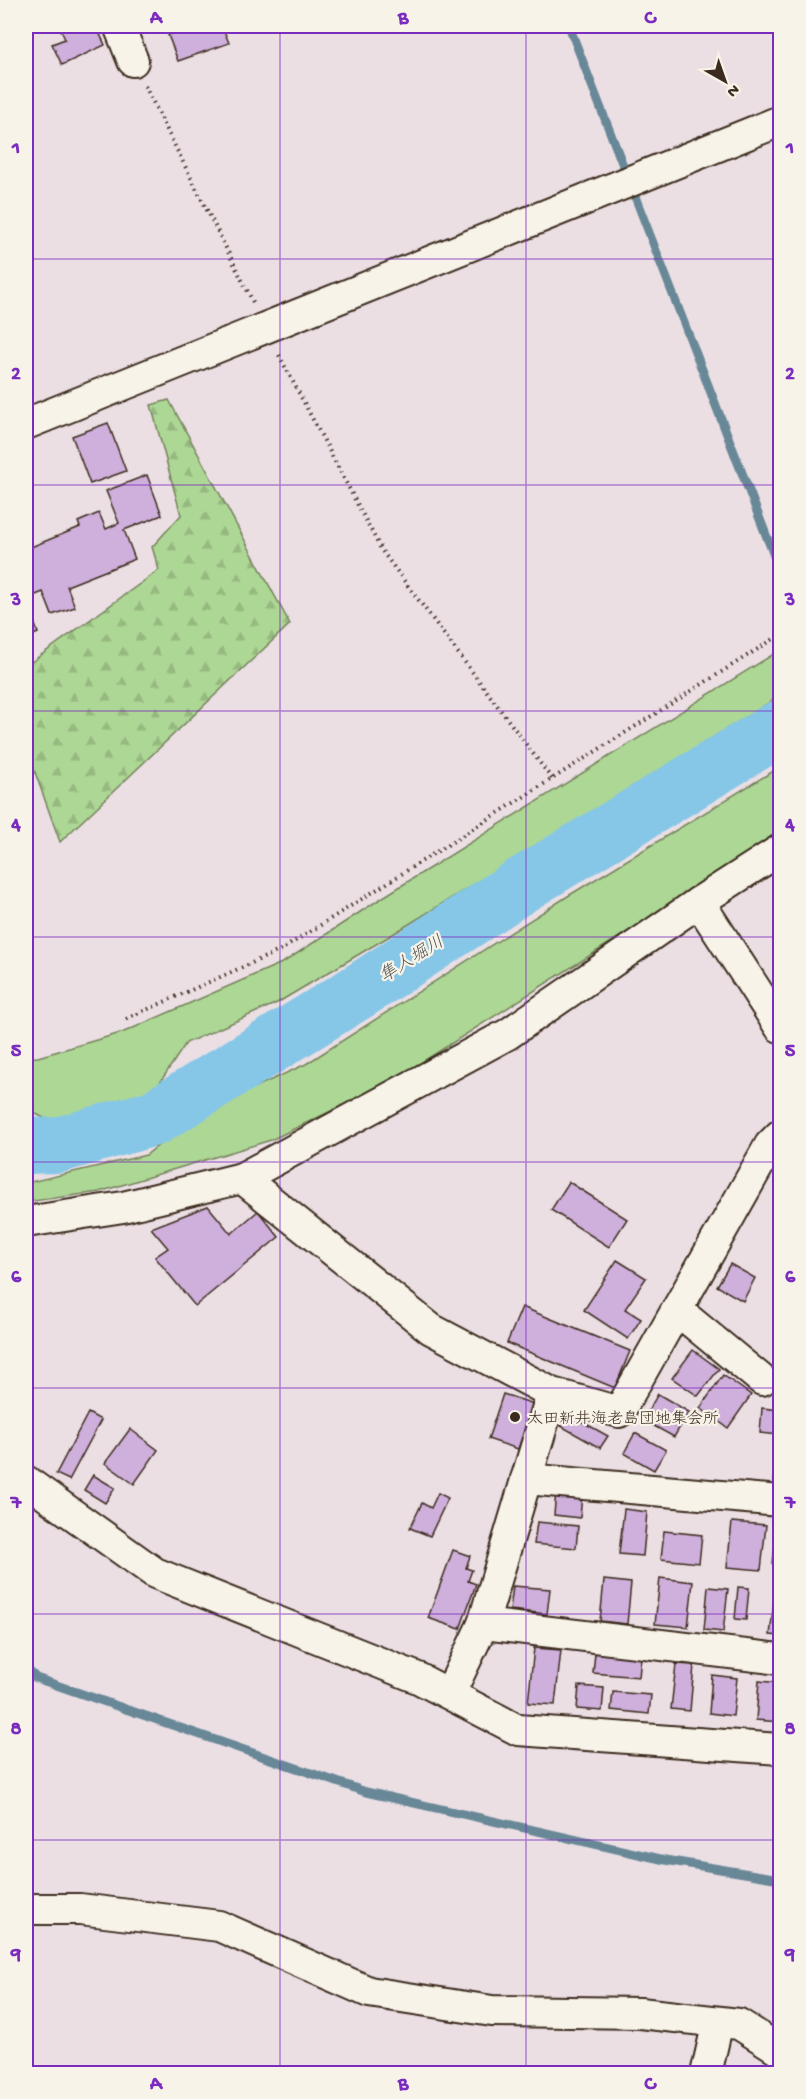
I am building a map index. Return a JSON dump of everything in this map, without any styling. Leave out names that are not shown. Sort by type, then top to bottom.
[{"type":"street","points":[[119,26],[133,61]]},
{"type":"street","points":[[26,424],[780,121]]},
{"type":"street","points":[[26,1222],[123,1207],[242,1178],[508,1034],[699,902],[780,850]]},
{"type":"street","points":[[699,902],[780,1027]]},
{"type":"street","points":[[242,1178],[431,1329],[552,1393],[619,1412],[770,1145],[780,1135]]},
{"type":"street","points":[[677,1310],[762,1380]]},
{"type":"street","points":[[450,1693],[483,1624],[552,1393]]},
{"type":"street","points":[[526,1479],[780,1501]]},
{"type":"street","points":[[26,1481],[155,1573],[418,1678],[518,1731],[780,1749]]},
{"type":"street","points":[[483,1624],[780,1659]]},
{"type":"street","points":[[26,1909],[80,1909],[219,1926],[369,1992],[492,2012],[640,2013],[739,2024],[780,2050]]},
{"type":"street","points":[[706,2073],[718,2022]]},
{"type":"path","points":[[133,61],[265,327],[382,551],[552,780]]},
{"type":"path","points":[[126,1019],[281,950],[780,635]]},
{"type":"green space","points":[[169,400],[290,624],[60,842],[26,747],[26,666],[159,570],[152,547],[181,515],[151,405]]},
{"type":"green space","points":[[780,650],[780,696],[277,1003],[186,1043],[155,1090],[100,1125],[58,1125],[26,1109],[26,1058],[38,1057],[124,1032],[284,962],[380,899]]},
{"type":"green space","points":[[780,767],[780,832],[720,873],[389,1083],[271,1140],[99,1192],[26,1202],[26,1183],[146,1155],[199,1113],[306,1064],[568,896]]},
{"type":"building","points":[[59,26],[96,26],[105,45],[62,65],[52,44],[65,39]]},
{"type":"building","points":[[195,26],[222,26],[229,43],[178,61],[168,35]]},
{"type":"building","points":[[108,423],[126,471],[90,484],[72,436]]},
{"type":"building","points":[[147,475],[162,515],[124,530],[135,559],[67,586],[75,607],[52,615],[43,592],[26,599],[26,549],[80,527],[78,522],[99,513],[106,529],[119,523],[106,491]]},
{"type":"building","points":[[26,599],[38,633],[26,638]]},
{"type":"building","points":[[569,1182],[627,1219],[609,1247],[551,1210]]},
{"type":"building","points":[[208,1206],[231,1234],[258,1211],[279,1237],[195,1306],[155,1257],[168,1248],[151,1228]]},
{"type":"building","points":[[617,1260],[646,1278],[625,1309],[641,1319],[628,1339],[584,1310]]},
{"type":"building","points":[[730,1264],[755,1278],[743,1301],[717,1286]]},
{"type":"building","points":[[522,1307],[630,1351],[615,1388],[507,1343]]},
{"type":"building","points":[[693,1350],[719,1369],[698,1396],[672,1378]]},
{"type":"building","points":[[723,1375],[751,1395],[728,1428],[700,1408]]},
{"type":"building","points":[[503,1394],[534,1404],[518,1449],[488,1439]]},
{"type":"building","points":[[658,1394],[689,1412],[674,1437],[643,1420]]},
{"type":"building","points":[[762,1408],[780,1410],[780,1435],[760,1433]]},
{"type":"building","points":[[88,1413],[101,1420],[69,1480],[56,1474]]},
{"type":"building","points":[[568,1414],[608,1436],[600,1448],[561,1426]]},
{"type":"building","points":[[130,1429],[158,1450],[134,1484],[105,1463]]},
{"type":"building","points":[[635,1433],[666,1450],[654,1470],[624,1453]]},
{"type":"building","points":[[778,1441],[780,1441],[780,1484],[774,1483]]},
{"type":"building","points":[[93,1475],[115,1488],[105,1503],[84,1490]]},
{"type":"building","points":[[556,1491],[582,1494],[580,1518],[554,1515]]},
{"type":"building","points":[[438,1493],[448,1498],[430,1536],[410,1528],[422,1503],[431,1508]]},
{"type":"building","points":[[624,1509],[647,1512],[643,1556],[619,1554]]},
{"type":"building","points":[[537,1522],[578,1526],[576,1548],[534,1544]]},
{"type":"building","points":[[732,1522],[766,1525],[761,1570],[727,1567]]},
{"type":"building","points":[[777,1525],[780,1526],[780,1565],[773,1564]]},
{"type":"building","points":[[664,1531],[702,1535],[699,1563],[661,1559]]},
{"type":"building","points":[[453,1550],[470,1556],[466,1568],[472,1570],[468,1581],[476,1584],[460,1629],[428,1618]]},
{"type":"building","points":[[660,1578],[693,1582],[688,1627],[655,1624]]},
{"type":"building","points":[[604,1580],[631,1583],[627,1624],[600,1621]]},
{"type":"building","points":[[776,1585],[780,1585],[780,1636],[770,1635]]},
{"type":"building","points":[[513,1586],[550,1589],[547,1614],[510,1610]]},
{"type":"building","points":[[708,1587],[728,1589],[723,1632],[704,1630]]},
{"type":"building","points":[[738,1587],[749,1588],[746,1620],[735,1619]]},
{"type":"building","points":[[534,1648],[561,1650],[555,1705],[528,1703]]},
{"type":"building","points":[[595,1653],[641,1657],[639,1677],[593,1673]]},
{"type":"building","points":[[676,1664],[694,1665],[690,1711],[671,1709]]},
{"type":"building","points":[[712,1675],[737,1678],[733,1716],[709,1713]]},
{"type":"building","points":[[759,1681],[780,1683],[780,1722],[756,1720]]},
{"type":"building","points":[[579,1686],[604,1688],[602,1711],[577,1709]]},
{"type":"building","points":[[613,1692],[651,1695],[649,1714],[611,1710]]},
{"type":"waterway","points":[[569,26],[780,571]]},
{"type":"waterway","name":"隼人堀川","points":[[26,1146],[58,1145],[154,1118],[358,992],[522,885],[780,728]]},
{"type":"waterway","points":[[26,1668],[36,1678],[366,1792],[665,1860],[780,1879]]},
{"type":"place","name":"太田新井海老島団地集会所","points":[[515,1417]]}]
